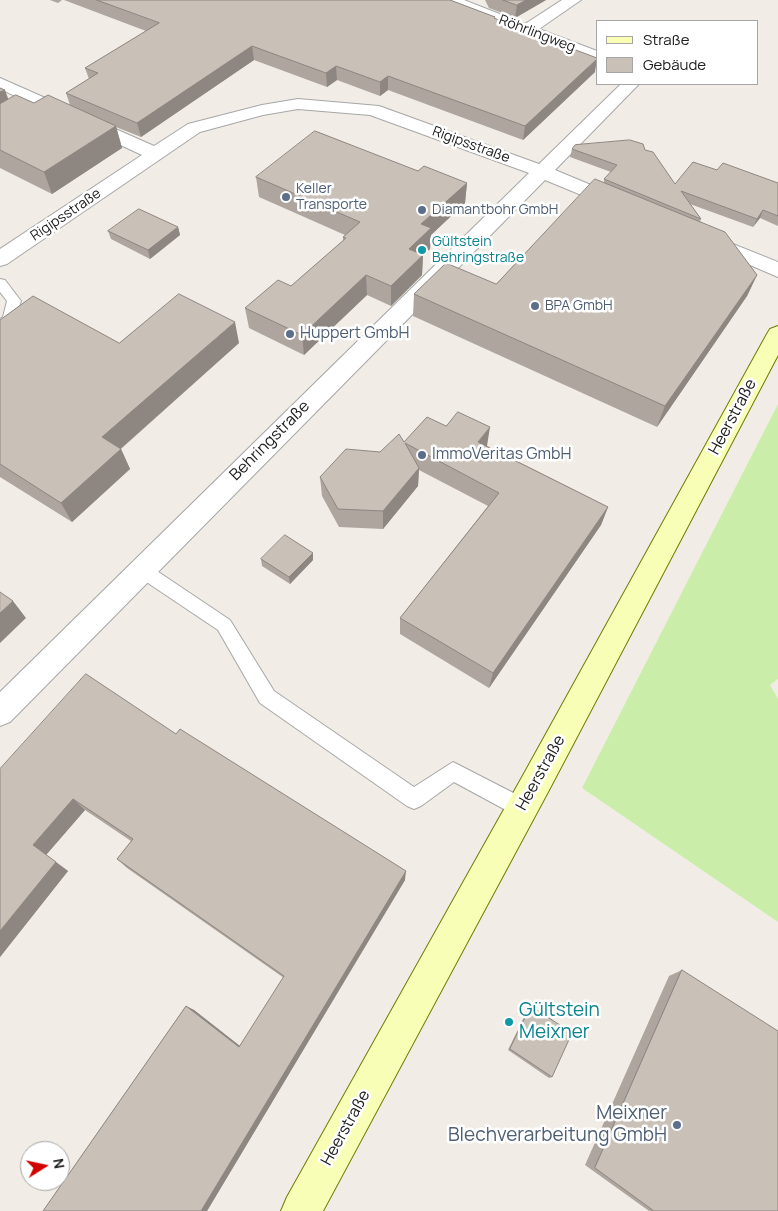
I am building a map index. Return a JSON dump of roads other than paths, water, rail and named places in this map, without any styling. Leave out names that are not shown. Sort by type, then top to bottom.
[{"type":"street","name":"Röhrlingweg","points":[[450,0],[596,57]]},
{"type":"street","points":[[526,30],[573,0]]},
{"type":"street","points":[[0,84],[36,104],[156,154]]},
{"type":"street","points":[[541,170],[629,85]]},
{"type":"street","name":"Rigipsstraße","points":[[0,259],[194,128],[262,110],[298,104],[374,110],[541,170],[641,212]]},
{"type":"street","name":"Behringstraße","points":[[0,712],[541,170]]},
{"type":"street","points":[[696,235],[778,270]]},
{"type":"street","name":"Heerstraße","points":[[301,1211],[522,808],[778,334]]},
{"type":"lane","points":[[0,283],[14,301],[9,319],[0,326]]},
{"type":"lane","points":[[142,570],[224,625],[267,697],[414,799],[453,771],[522,808]]},
{"type":"place","name":"Keller Transporte","points":[[286,197]]},
{"type":"place","name":"Diamantbohr GmbH","points":[[422,210]]},
{"type":"place","name":"Gültstein Behringstraße","points":[[422,250]]},
{"type":"place","name":"BPA GmbH","points":[[535,306]]},
{"type":"place","name":"Huppert GmbH","points":[[290,334]]},
{"type":"place","name":"ImmoVeritas GmbH","points":[[422,455]]},
{"type":"place","name":"Gültstein Meixner","points":[[509,1022]]},
{"type":"place","name":"Meixner Blechverarbeitung GmbH","points":[[677,1125]]}]
